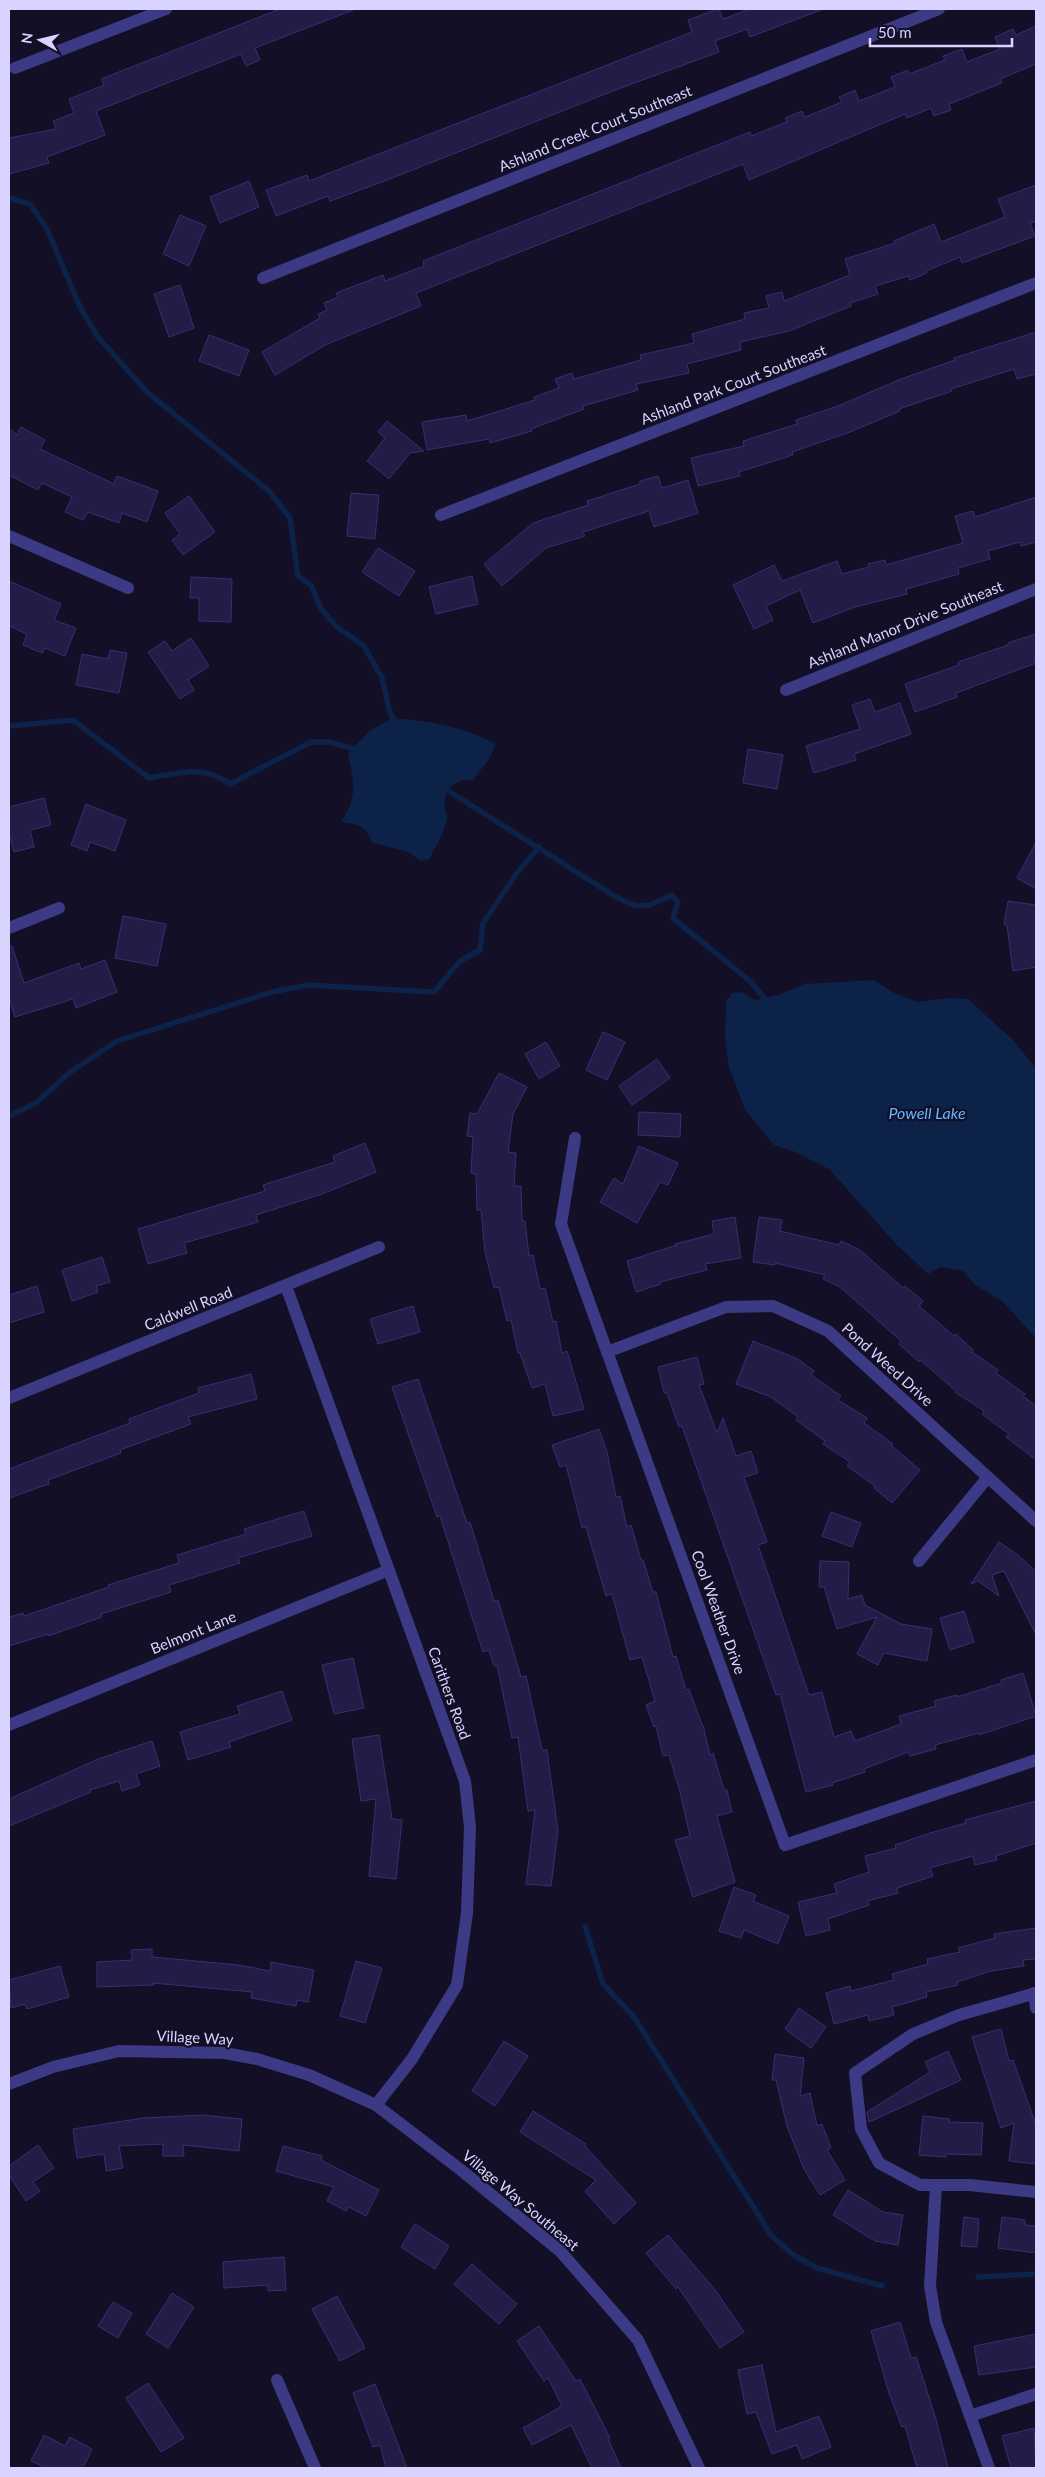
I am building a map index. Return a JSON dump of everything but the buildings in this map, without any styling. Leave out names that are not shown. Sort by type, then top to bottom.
[{"type":"street","points":[[15,68],[166,9]]},
{"type":"street","name":"Ashland Creek Court Southeast","points":[[263,278],[939,9]]},
{"type":"street","name":"Ashland Park Court Southeast","points":[[441,515],[1036,283]]},
{"type":"street","points":[[9,536],[128,588]]},
{"type":"street","name":"Ashland Manor Drive Southeast","points":[[786,690],[1036,589]]},
{"type":"street","points":[[9,928],[59,908]]},
{"type":"street","name":"Cool Weather Drive","points":[[575,1138],[561,1224],[785,1845],[1036,1760]]},
{"type":"street","name":"Caldwell Road","points":[[9,1398],[379,1247]]},
{"type":"street","name":"Carithers Road","points":[[286,1286],[464,1781],[470,1826],[467,1913],[457,1985],[412,2059],[376,2105]]},
{"type":"street","name":"Pond Weed Drive","points":[[607,1352],[726,1306],[773,1306],[828,1331],[1036,1521]]},
{"type":"street","points":[[918,1561],[988,1477]]},
{"type":"street","name":"Belmont Lane","points":[[9,1725],[389,1570]]},
{"type":"street","points":[[1036,2008],[1035,1993],[959,2015],[913,2034],[855,2073],[861,2129],[880,2163],[920,2186],[969,2185],[1036,2192]]},
{"type":"street","name":"Village Way","points":[[9,2084],[52,2067],[118,2051],[225,2053],[257,2059],[309,2075],[376,2105]]},
{"type":"street","name":"Village Way Southeast","points":[[376,2105],[461,2170],[560,2251],[638,2340],[699,2468]]},
{"type":"street","points":[[936,2185],[930,2286],[936,2322],[989,2468]]},
{"type":"street","points":[[277,2380],[315,2468]]},
{"type":"street","points":[[970,2416],[1036,2394]]},
{"type":"water","points":[[392,718],[446,725],[496,744],[489,759],[473,780],[456,783],[448,790],[445,801],[447,818],[444,829],[429,859],[421,861],[408,852],[373,843],[361,827],[341,822],[350,805],[353,789],[348,754],[368,732]]},
{"type":"water","name":"Powell Lake","points":[[874,980],[892,992],[917,1002],[948,998],[968,999],[1013,1040],[1036,1068],[1036,1338],[1002,1301],[975,1285],[963,1271],[940,1267],[928,1274],[896,1244],[829,1169],[793,1151],[774,1145],[745,1110],[729,1067],[725,1040],[726,1002],[732,993],[741,992],[755,1000],[778,995],[804,984]]},
{"type":"waterway","points":[[9,198],[30,204],[47,229],[80,307],[98,337],[147,392],[269,491],[290,518],[298,576],[311,585],[321,609],[337,627],[364,646],[382,678],[390,713],[397,724]]},
{"type":"waterway","points":[[9,726],[73,720],[149,778],[181,772],[201,772],[220,778],[230,784],[311,742],[329,742],[359,750]]},
{"type":"waterway","points":[[442,790],[447,790],[616,897],[636,906],[650,905],[672,895],[678,902],[673,918],[751,982],[769,1004]]},
{"type":"waterway","points":[[9,1116],[36,1103],[69,1073],[117,1041],[272,992],[308,985],[434,992],[460,961],[480,950],[483,923],[517,873],[539,847]]},
{"type":"waterway","points":[[585,1926],[603,1984],[634,2017],[771,2235],[792,2254],[817,2268],[882,2286]]},
{"type":"waterway","points":[[978,2277],[1036,2274]]}]
